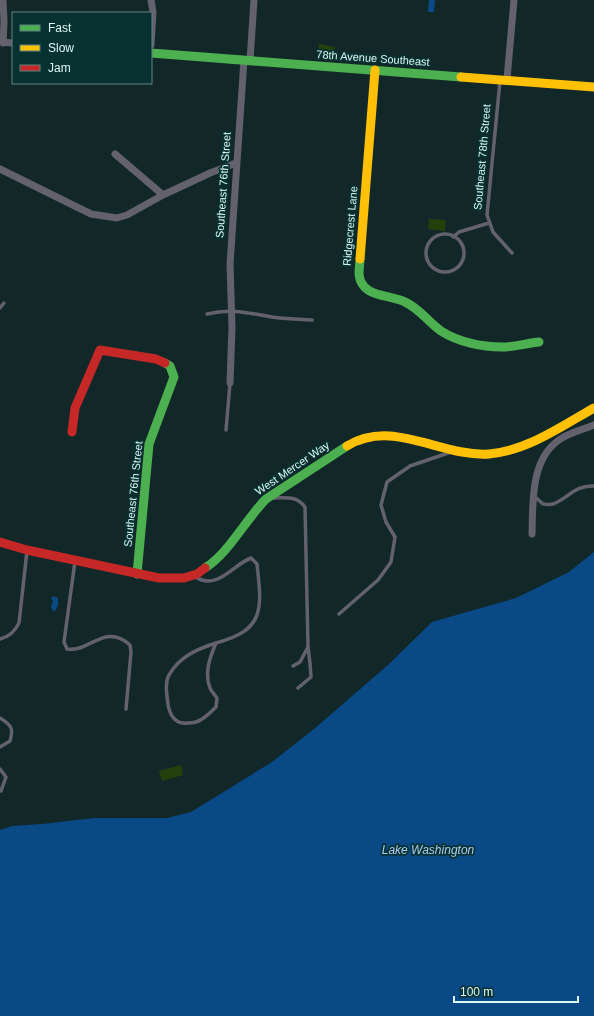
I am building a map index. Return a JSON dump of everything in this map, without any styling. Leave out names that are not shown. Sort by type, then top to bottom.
[{"type":"street","points":[[4,0],[1,42],[12,43]]},
{"type":"street","points":[[151,0],[153,12],[152,28]]},
{"type":"street","name":"Southeast 76th Street","points":[[230,383],[232,311],[230,264],[236,163],[254,0]]},
{"type":"street","name":"Southeast 78th Street","points":[[504,79],[514,0]]},
{"type":"street","name":"78th Avenue Southeast","points":[[152,53],[594,87]]},
{"type":"street","name":"Ridgecrest Lane","points":[[375,70],[359,274],[362,285],[366,290],[371,292],[410,304],[442,332],[460,339],[483,345],[504,347],[539,342]]},
{"type":"street","points":[[115,154],[163,195]]},
{"type":"street","points":[[0,169],[85,212],[117,218],[126,216],[163,195],[210,173],[236,163]]},
{"type":"street","name":"Southeast 76th Street","points":[[72,432],[75,408],[100,350],[156,359],[170,366],[174,377],[149,444],[137,574]]},
{"type":"street","name":"West Mercer Way","points":[[0,542],[27,550],[137,574],[165,579],[177,579],[194,575],[212,564],[248,517],[266,498],[329,459],[342,448],[354,441],[379,435],[391,436],[455,451],[474,454],[493,454],[520,446],[594,408]]},
{"type":"street","points":[[532,534],[534,496],[538,470],[545,455],[552,446],[562,438],[594,425]]},
{"type":"street","points":[[557,428],[562,438]]},
{"type":"lane","name":"Southeast 78th Street","points":[[504,79],[487,215],[493,232],[512,252]]},
{"type":"lane","points":[[453,237],[459,232],[489,223]]},
{"type":"lane","points":[[448,235],[453,237],[462,245],[463,258],[456,268],[450,271],[438,271],[428,262],[426,251],[428,245],[436,237],[448,235]]},
{"type":"lane","points":[[0,308],[4,304]]},
{"type":"lane","points":[[208,314],[221,311],[232,311],[274,317],[312,320]]},
{"type":"lane","points":[[226,430],[230,383]]},
{"type":"lane","points":[[340,614],[378,580],[391,562],[395,537],[386,522],[381,505],[387,482],[410,466],[455,451]]},
{"type":"lane","points":[[534,496],[543,504],[553,504],[574,491],[587,486],[594,486]]},
{"type":"lane","points":[[266,498],[294,498],[301,501],[305,507],[310,677],[298,688]]},
{"type":"lane","points":[[0,639],[8,637],[14,632],[19,623],[27,550]]},
{"type":"lane","points":[[194,575],[200,580],[210,581],[224,576],[243,561],[251,558],[257,564],[259,608],[257,619],[248,629],[238,636],[216,643],[198,649],[180,661],[168,676],[166,688],[169,712],[174,720],[182,724],[193,723],[202,719],[216,707],[217,698],[210,688],[207,676],[210,656],[216,643]]},
{"type":"lane","points":[[75,560],[64,642],[67,649],[72,650],[98,639],[111,637],[119,638],[130,645],[131,657],[126,709]]},
{"type":"lane","points":[[293,666],[300,662],[308,647]]},
{"type":"lane","points":[[0,718],[10,725],[12,733],[10,741],[0,747]]},
{"type":"lane","points":[[0,769],[6,778],[0,791]]},
{"type":"green space","points":[[319,44],[335,47],[334,54],[318,52]]},
{"type":"green space","points":[[429,219],[446,220],[445,231],[428,229]]},
{"type":"green space","points":[[181,765],[183,775],[162,781],[159,771]]},
{"type":"water","points":[[429,0],[435,0],[434,12],[428,12]]},
{"type":"water","name":"Lake Washington","points":[[594,552],[594,1016],[0,1016],[0,830],[12,826],[94,818],[167,818],[191,812],[272,762],[314,729],[388,665],[432,622],[516,598],[569,572]]},
{"type":"water","points":[[53,596],[58,598],[58,605],[55,611],[53,611],[51,607],[53,601],[51,598]]},
{"type":"traffic: fast","points":[[152,53],[461,77]]},
{"type":"traffic: fast","points":[[360,259],[359,274],[361,282],[365,287],[377,294],[399,299],[405,302],[419,311],[436,327],[448,335],[470,343],[494,347],[539,342]]},
{"type":"traffic: fast","points":[[137,574],[149,444],[174,377],[170,366],[165,363]]},
{"type":"traffic: fast","points":[[205,568],[214,562],[230,545],[266,499],[347,446]]},
{"type":"traffic: slow","points":[[360,259],[375,70]]},
{"type":"traffic: slow","points":[[461,77],[594,87]]},
{"type":"traffic: slow","points":[[347,446],[364,438],[382,436],[399,437],[471,453],[489,454],[503,452],[544,437],[594,408]]},
{"type":"traffic: jam","points":[[72,432],[75,408],[100,350],[156,359],[165,363]]},
{"type":"traffic: jam","points":[[0,542],[27,550],[159,578],[184,578],[197,574],[205,568]]}]
